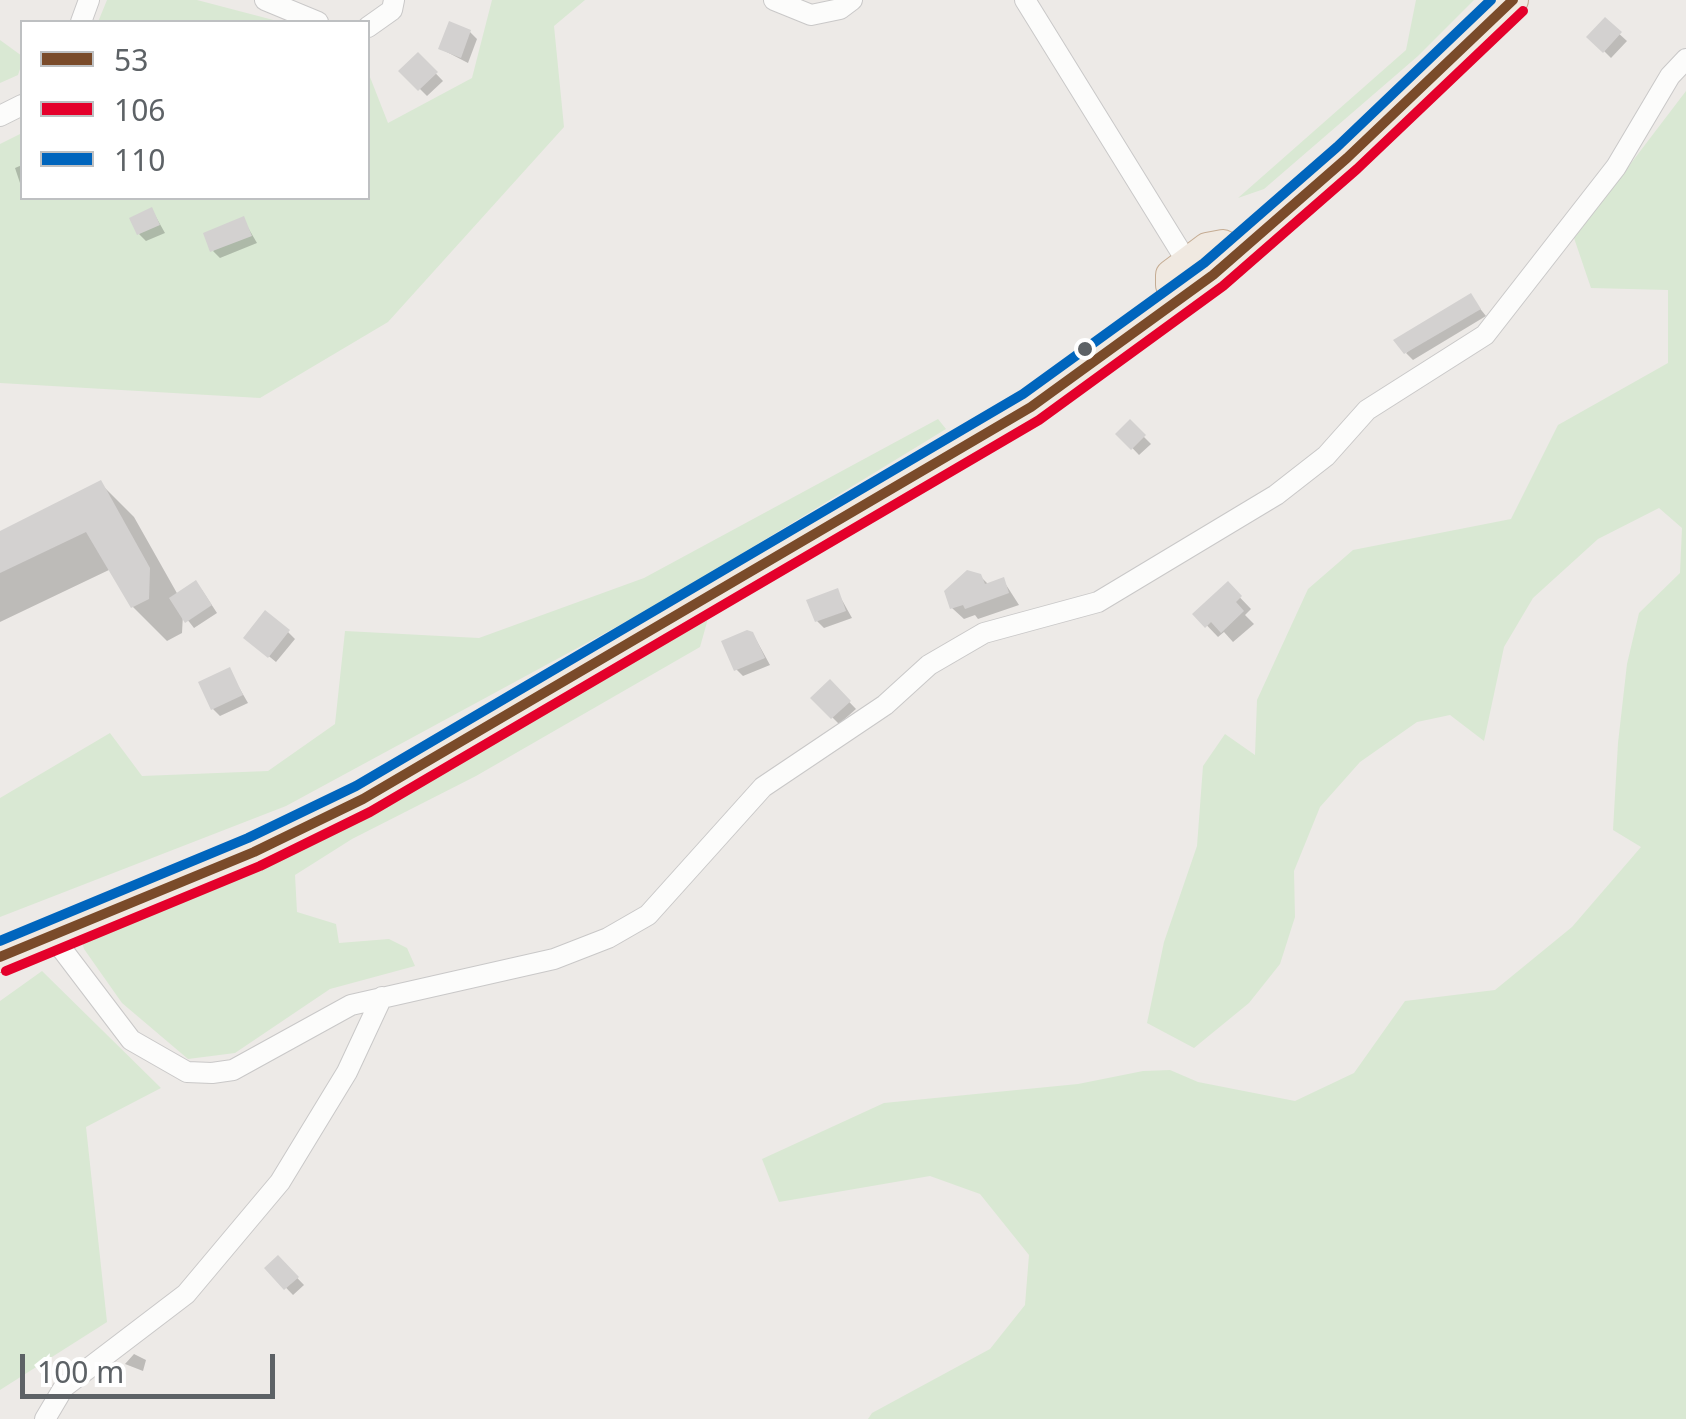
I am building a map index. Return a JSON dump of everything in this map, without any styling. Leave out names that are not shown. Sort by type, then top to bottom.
[{"type":"highway","points":[[0,958],[254,852],[363,799],[1030,407],[1150,320],[1232,248],[1493,0]]},
{"type":"highway","points":[[0,942],[250,839],[359,786],[596,651],[1022,394],[1187,274],[1232,248],[1347,158],[1513,0]]},
{"type":"highway","points":[[1150,320],[1152,310],[1187,274]]},
{"type":"street","points":[[265,0],[313,20]]},
{"type":"street","points":[[370,26],[392,10],[394,0]]},
{"type":"street","points":[[774,0],[811,15],[840,9],[852,0]]},
{"type":"street","points":[[1025,0],[1187,274]]},
{"type":"street","points":[[52,936],[130,1040],[186,1072],[232,1070],[322,1017],[382,997],[554,960],[608,938],[648,915],[763,787],[885,705],[929,665],[984,633],[1098,602],[1162,559],[1276,495],[1326,456],[1367,410],[1485,335],[1616,167],[1670,76],[1686,58]]},
{"type":"street","points":[[44,1419],[64,1387],[186,1294],[280,1182],[347,1072],[382,997]]},
{"type":"green space","points":[[107,0],[197,0],[273,20],[99,20]]},
{"type":"green space","points":[[492,0],[585,0],[554,26],[564,127],[388,322],[260,398],[0,383],[0,144],[20,134],[20,200],[370,200],[370,77],[388,123],[472,78]]},
{"type":"green space","points":[[1416,0],[1474,0],[1418,56],[1264,189],[1238,198],[1406,50]]},
{"type":"green space","points":[[0,40],[20,55],[20,69],[18,75],[0,83]]},
{"type":"green space","points":[[1686,91],[1686,1419],[868,1419],[872,1413],[990,1349],[1025,1305],[1029,1255],[980,1194],[930,1176],[779,1202],[762,1159],[884,1103],[1078,1084],[1143,1071],[1170,1070],[1198,1082],[1295,1101],[1354,1073],[1405,1001],[1495,990],[1572,927],[1641,847],[1613,830],[1627,664],[1639,613],[1680,573],[1682,528],[1659,508],[1598,539],[1533,598],[1504,647],[1484,741],[1450,715],[1417,722],[1360,762],[1320,807],[1294,871],[1295,917],[1280,964],[1249,1003],[1194,1048],[1147,1023],[1164,942],[1197,846],[1203,766],[1225,734],[1255,755],[1257,700],[1308,589],[1353,550],[1511,519],[1558,425],[1668,363],[1668,290],[1591,288],[1574,238]]},
{"type":"green space","points":[[938,419],[946,429],[666,600],[286,806],[0,917],[0,798],[110,733],[142,776],[268,771],[335,724],[345,631],[479,638],[644,578]]},
{"type":"green space","points":[[709,615],[700,647],[476,776],[352,839],[295,875],[297,912],[336,924],[339,943],[389,939],[407,948],[415,966],[330,989],[235,1053],[188,1059],[122,1003],[84,949],[81,938],[338,821]]},
{"type":"green space","points":[[42,971],[161,1088],[86,1127],[107,1322],[0,1390],[0,1001]]},
{"type":"building","points":[[1605,17],[1622,32],[1603,53],[1586,37]]},
{"type":"building","points":[[449,21],[471,30],[461,58],[438,49]]},
{"type":"building","points":[[418,52],[438,72],[418,91],[398,71]]},
{"type":"building","points":[[152,207],[160,225],[137,235],[129,218]]},
{"type":"building","points":[[244,216],[252,236],[210,252],[203,233]]},
{"type":"building","points":[[1471,293],[1481,309],[1404,354],[1393,340]]},
{"type":"building","points":[[1130,419],[1146,435],[1131,450],[1115,434]]},
{"type":"building","points":[[101,480],[150,568],[149,599],[131,608],[86,532],[0,573],[0,531]]},
{"type":"building","points":[[967,570],[981,574],[985,584],[1004,577],[1009,593],[965,609],[963,605],[950,609],[944,591]]},
{"type":"building","points":[[196,580],[212,605],[185,623],[169,598]]},
{"type":"building","points":[[1228,581],[1242,596],[1236,602],[1244,611],[1221,633],[1211,622],[1205,628],[1192,614]]},
{"type":"building","points":[[838,588],[846,611],[815,622],[806,600]]},
{"type":"building","points":[[265,610],[290,630],[268,658],[243,638]]},
{"type":"building","points":[[747,630],[753,632],[765,658],[734,671],[721,641]]},
{"type":"building","points":[[230,667],[243,695],[211,710],[198,682]]},
{"type":"building","points":[[830,679],[851,701],[831,719],[810,698]]},
{"type":"building","points":[[278,1255],[299,1277],[284,1290],[264,1268]]},
{"type":"transit line","name":"110","points":[[0,941],[248,838],[356,786],[1023,394],[1204,263],[1337,147],[1491,0]]},
{"type":"transit line","name":"53","points":[[0,957],[254,852],[363,799],[1031,407],[1213,275],[1347,158],[1513,0]]},
{"type":"transit line","name":"106","points":[[6,971],[260,866],[370,812],[1039,420],[1223,286],[1357,169],[1523,11]]}]
